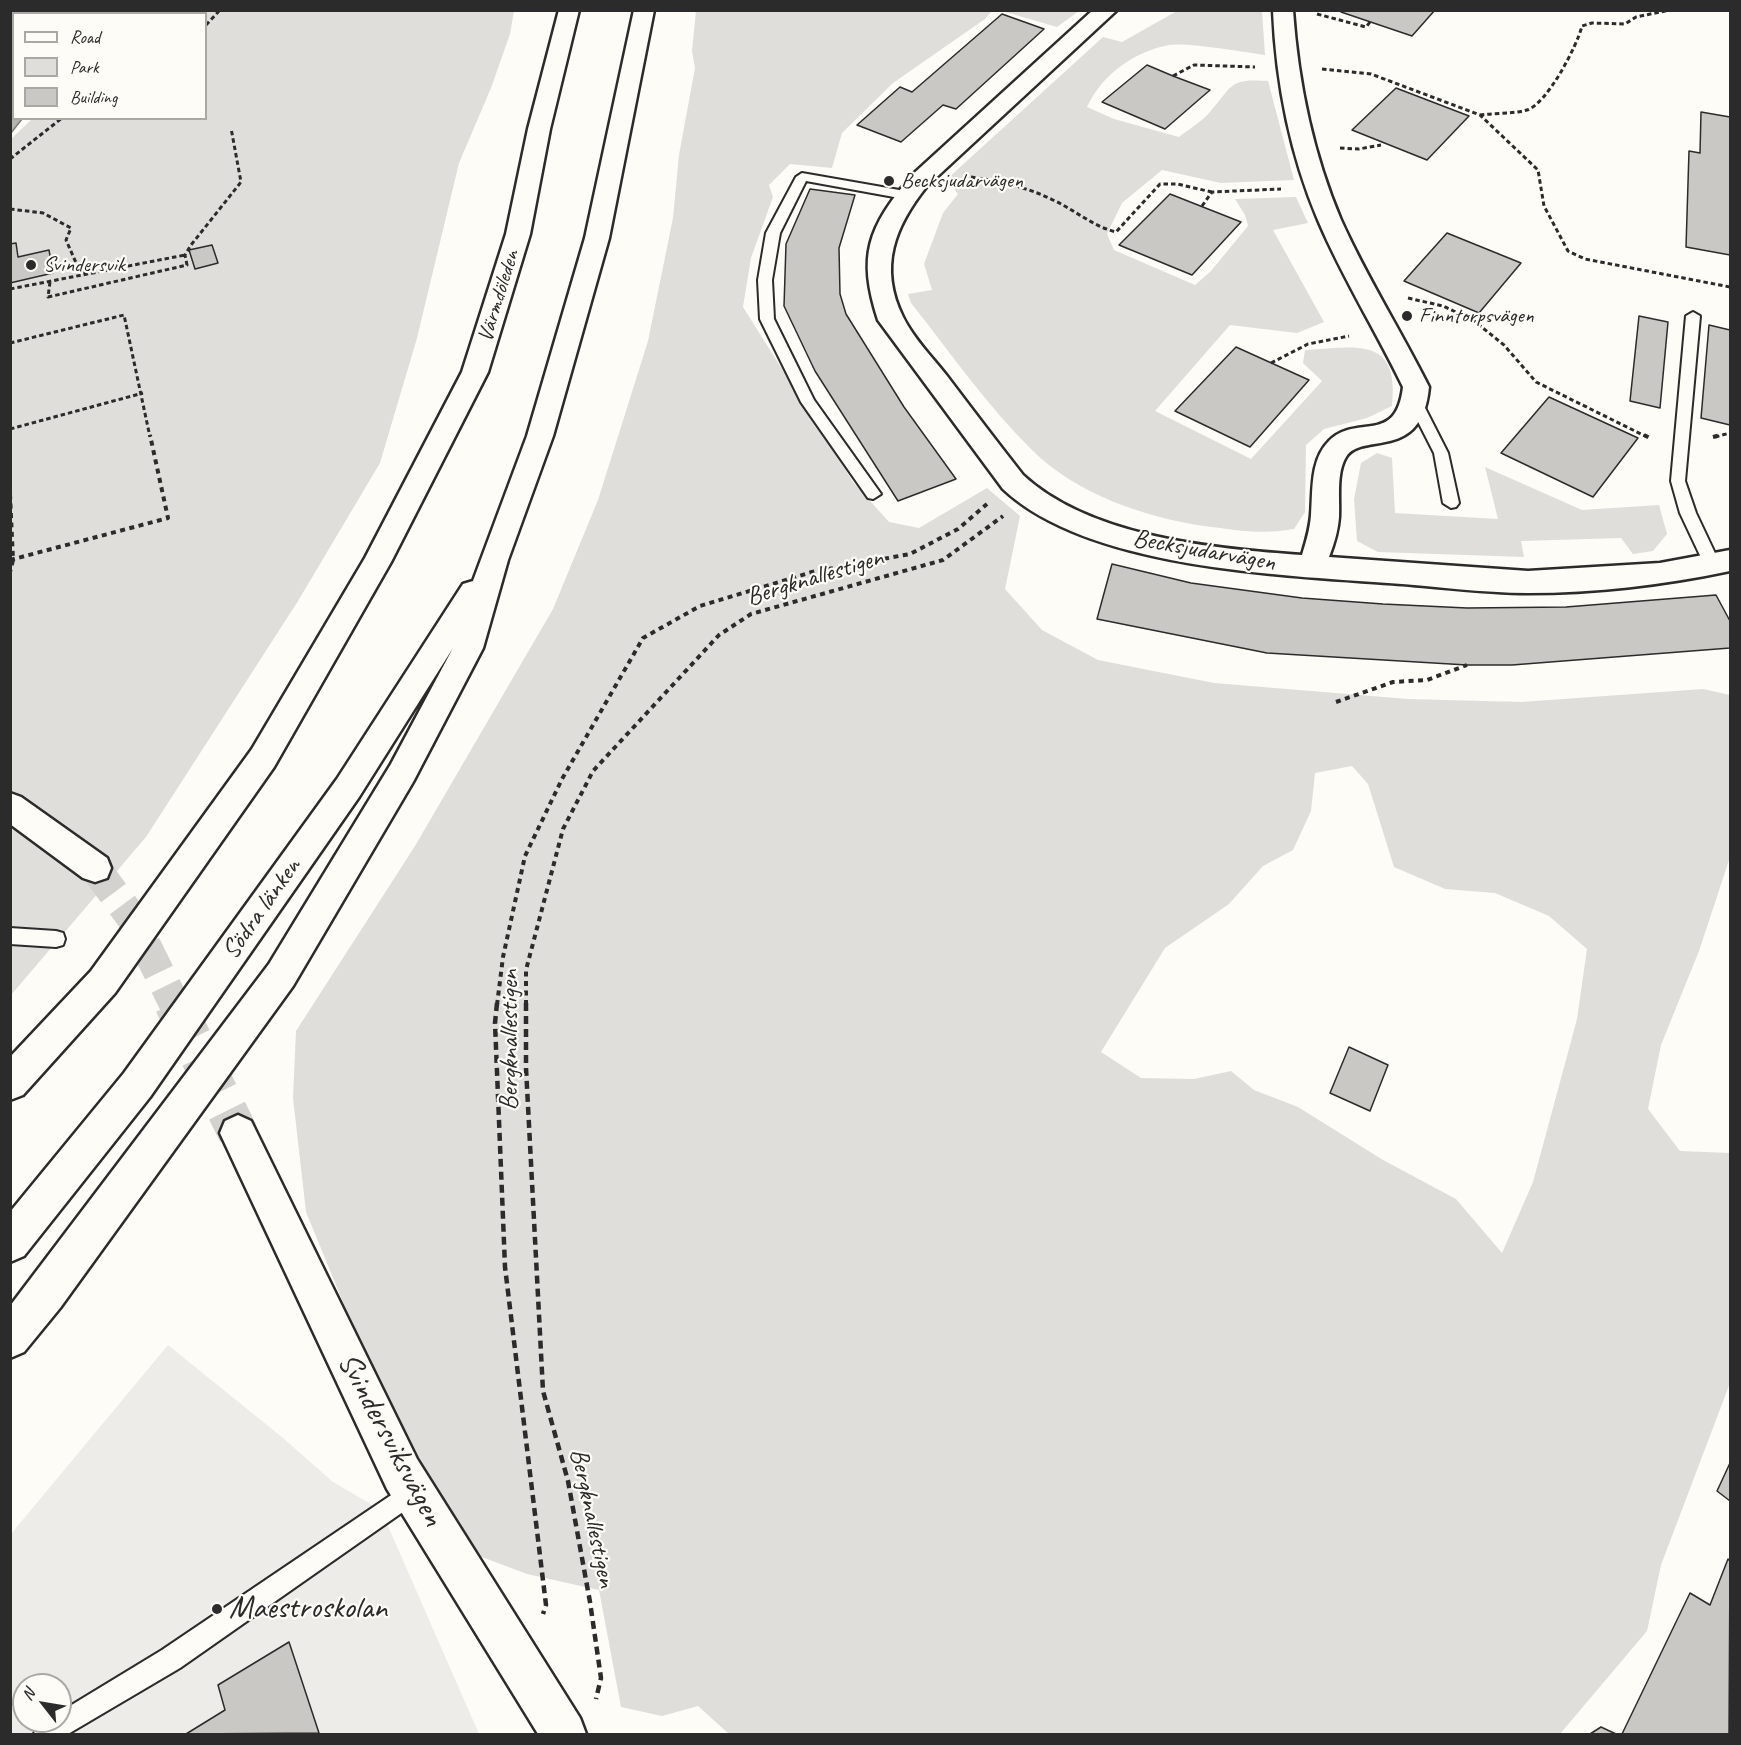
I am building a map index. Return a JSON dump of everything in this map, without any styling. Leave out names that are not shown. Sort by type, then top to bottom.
[{"type":"main road","name":"Värmdöleden","points":[[10,1083],[103,982],[263,758],[377,562],[475,372],[518,234],[539,129],[569,10]]},
{"type":"main road","points":[[10,1338],[46,1294],[281,975],[402,773],[468,648],[494,560],[540,436],[597,238],[644,10]]},
{"type":"main road","name":"Becksjudarvägen","points":[[1107,10],[1093,20],[905,195],[884,236],[879,255],[881,300],[897,329],[1021,489],[1055,513],[1120,537],[1188,552],[1312,568],[1528,582],[1660,574],[1722,564]]},
{"type":"main road","points":[[1283,10],[1292,98],[1318,188],[1340,243],[1416,387],[1413,409],[1386,434],[1363,436],[1342,445],[1330,461],[1324,525],[1312,568]]},
{"type":"main road","name":"Södra länken","points":[[10,1243],[144,1076],[348,788],[494,560]]},
{"type":"main road","points":[[10,806],[95,868]]},
{"type":"main road","name":"Svindersviksvägen","points":[[238,1132],[412,1492],[564,1734]]},
{"type":"lane","points":[[873,494],[808,402],[767,319],[765,280],[773,233],[802,177],[905,195]]},
{"type":"lane","points":[[1693,316],[1678,481],[1688,513],[1722,564]]},
{"type":"lane","points":[[1415,402],[1441,453],[1451,504]]},
{"type":"lane","points":[[10,936],[56,939]]},
{"type":"lane","points":[[46,1734],[171,1659],[412,1492]]},
{"type":"path","points":[[207,24],[220,10]]},
{"type":"path","points":[[1480,115],[1528,110],[1545,96],[1579,37],[1582,26],[1592,23],[1625,24],[1636,17],[1670,10]]},
{"type":"path","points":[[1313,13],[1366,27],[1370,22]]},
{"type":"path","points":[[1173,76],[1194,65],[1342,69],[1371,74],[1480,115],[1538,170],[1544,206],[1568,251],[1585,259],[1731,288]]},
{"type":"path","points":[[10,159],[59,120]]},
{"type":"path","points":[[50,282],[48,297],[187,265],[185,255],[197,233],[227,204],[241,182],[231,128]]},
{"type":"path","points":[[1359,149],[1381,145]]},
{"type":"path","points":[[975,177],[1006,183],[1040,196],[1065,207],[1099,229],[1116,231],[1160,184],[1178,184],[1212,192],[1318,188]]},
{"type":"path","points":[[1202,206],[1212,192]]},
{"type":"path","points":[[10,209],[49,214],[66,223],[71,228],[66,240],[77,265],[87,274]]},
{"type":"path","points":[[10,289],[185,255]]},
{"type":"path","points":[[1364,287],[1443,306],[1473,320],[1504,345],[1536,382],[1679,452]]},
{"type":"path","points":[[10,343],[124,315],[143,393],[168,519],[12,560]]},
{"type":"path","points":[[1271,363],[1287,350],[1328,338],[1388,331]]},
{"type":"path","points":[[10,429],[143,393]]},
{"type":"path","points":[[1724,433],[1731,433]]},
{"type":"path","name":"Bergknallestigen","points":[[524,1669],[546,1605],[505,1267],[495,1023],[503,957],[525,856],[567,769],[643,638],[700,606],[812,572],[910,554],[958,529],[1021,489]]},
{"type":"path","name":"Bergknallestigen","points":[[595,1701],[601,1678],[590,1602],[567,1481],[543,1391],[538,1257],[526,1068],[526,970],[563,829],[593,771],[633,725],[719,635],[751,614],[943,560],[1021,489]]},
{"type":"path","points":[[10,494],[12,560],[10,572]]},
{"type":"path","points":[[1336,702],[1393,682],[1427,680],[1467,665]]},
{"type":"shaded area","points":[[11,10],[175,10],[175,12],[12,12],[12,120],[21,120],[11,133]]},
{"type":"shaded area","name":"Maestroskolan","points":[[168,1345],[283,1438],[333,1482],[381,1510],[479,1734],[11,1734],[11,1534]]},
{"type":"green space","points":[[1079,10],[1057,27],[1002,11]]},
{"type":"green space","points":[[514,11],[510,34],[491,88],[459,163],[417,338],[380,463],[298,601],[146,837],[11,995],[11,139],[31,120],[207,120],[207,12],[184,12]]},
{"type":"green space","points":[[696,11],[992,11],[985,19],[893,83],[842,133],[832,168],[790,164],[769,185],[773,197],[751,258],[743,307],[853,482],[889,522],[919,528],[987,488],[1020,516],[1005,589],[1042,630],[1098,660],[1214,683],[1408,699],[1521,702],[1703,689],[1730,695],[1730,857],[1699,951],[1661,1045],[1648,1109],[1680,1151],[1730,1153],[1730,1383],[1661,1565],[1647,1631],[1560,1734],[729,1734],[698,1706],[662,1716],[621,1707],[599,1590],[527,1574],[466,1551],[372,1373],[306,1212],[293,1098],[296,1031],[415,846],[553,609],[598,500],[648,341],[673,218],[679,155],[695,68],[692,51]],"holes":[[[1352,766],[1368,784],[1394,867],[1445,889],[1495,893],[1549,916],[1587,949],[1577,1019],[1533,1182],[1502,1253],[1456,1199],[1383,1160],[1298,1107],[1254,1090],[1231,1071],[1194,1079],[1141,1078],[1101,1052],[1165,948],[1229,904],[1263,866],[1293,850],[1311,811],[1315,773]]]},
{"type":"green space","points":[[1177,11],[1262,11],[1265,55],[1177,44],[1156,48],[1131,59],[1110,75],[1093,95],[1087,107],[1114,119],[1179,137],[1206,116],[1232,86],[1245,81],[1268,81],[1294,180],[1221,183],[1162,170],[1122,203],[1107,234],[1114,250],[1195,285],[1211,271],[1248,226],[1245,215],[1235,199],[1296,197],[1308,223],[1273,230],[1324,322],[1297,333],[1230,325],[1155,411],[1251,459],[1322,381],[1303,363],[1305,350],[1357,348],[1371,351],[1382,357],[1389,367],[1393,383],[1392,406],[1367,418],[1324,429],[1306,445],[1305,512],[1294,529],[1270,532],[1249,531],[1204,526],[1158,517],[1112,501],[1069,479],[1050,466],[1015,433],[911,303],[908,294],[932,290],[924,264],[943,213],[958,194],[947,179],[1103,37],[1122,42]]},
{"type":"green space","points":[[1377,453],[1392,458],[1395,513],[1498,519],[1485,467],[1582,510],[1659,505],[1667,534],[1653,551],[1633,554],[1621,538],[1521,541],[1524,557],[1378,552],[1357,541],[1354,499],[1361,463]]},
{"type":"building","points":[[1343,10],[1435,10],[1412,36],[1341,12]]},
{"type":"building","points":[[1002,14],[1044,29],[956,109],[943,105],[901,142],[857,125],[900,87],[912,92]]},
{"type":"building","points":[[1147,65],[1210,90],[1165,129],[1102,102]]},
{"type":"building","points":[[1396,88],[1469,116],[1427,160],[1352,130]]},
{"type":"building","points":[[1701,112],[1730,117],[1730,255],[1686,247],[1689,151],[1700,153]]},
{"type":"building","points":[[810,189],[855,195],[839,248],[840,294],[846,314],[904,407],[956,479],[898,501],[815,371],[784,306],[786,244]]},
{"type":"building","points":[[1170,194],[1241,222],[1192,275],[1119,245]]},
{"type":"building","points":[[1447,233],[1521,263],[1479,313],[1404,281]]},
{"type":"building","name":"Svindersvik","points":[[16,243],[18,257],[49,250],[53,273],[10,283],[10,244]]},
{"type":"building","points":[[212,245],[218,263],[195,269],[189,250]]},
{"type":"building","points":[[1639,316],[1668,322],[1660,408],[1630,401]]},
{"type":"building","points":[[1709,325],[1730,330],[1730,425],[1701,418]]},
{"type":"building","points":[[1236,347],[1309,380],[1250,447],[1175,411]]},
{"type":"building","points":[[1549,397],[1638,438],[1593,497],[1501,453]]},
{"type":"building","points":[[1112,564],[1191,583],[1302,598],[1383,604],[1467,608],[1566,607],[1716,595],[1730,621],[1730,648],[1512,665],[1467,665],[1267,653],[1097,619]]},
{"type":"building","points":[[1349,1047],[1388,1065],[1370,1111],[1330,1093]]},
{"type":"building","points":[[1730,1463],[1730,1501],[1717,1491]]},
{"type":"building","points":[[1728,1559],[1730,1561],[1729,1734],[1622,1734],[1690,1593],[1710,1605]]},
{"type":"building","points":[[289,1642],[319,1733],[186,1734],[225,1710],[218,1685]]},
{"type":"building","points":[[1601,1727],[1616,1734],[1590,1734]]},
{"type":"tunnel","points":[[95,868],[132,918],[175,1005]]},
{"type":"tunnel","points":[[174,1003],[238,1133]]},
{"type":"place","name":"Becksjudarvägen","points":[[889,181]]},
{"type":"place","name":"Svindersvik","points":[[31,265]]},
{"type":"place","name":"Finntorpsvägen","points":[[1407,316]]},
{"type":"place","name":"Maestroskolan","points":[[217,1609]]}]
